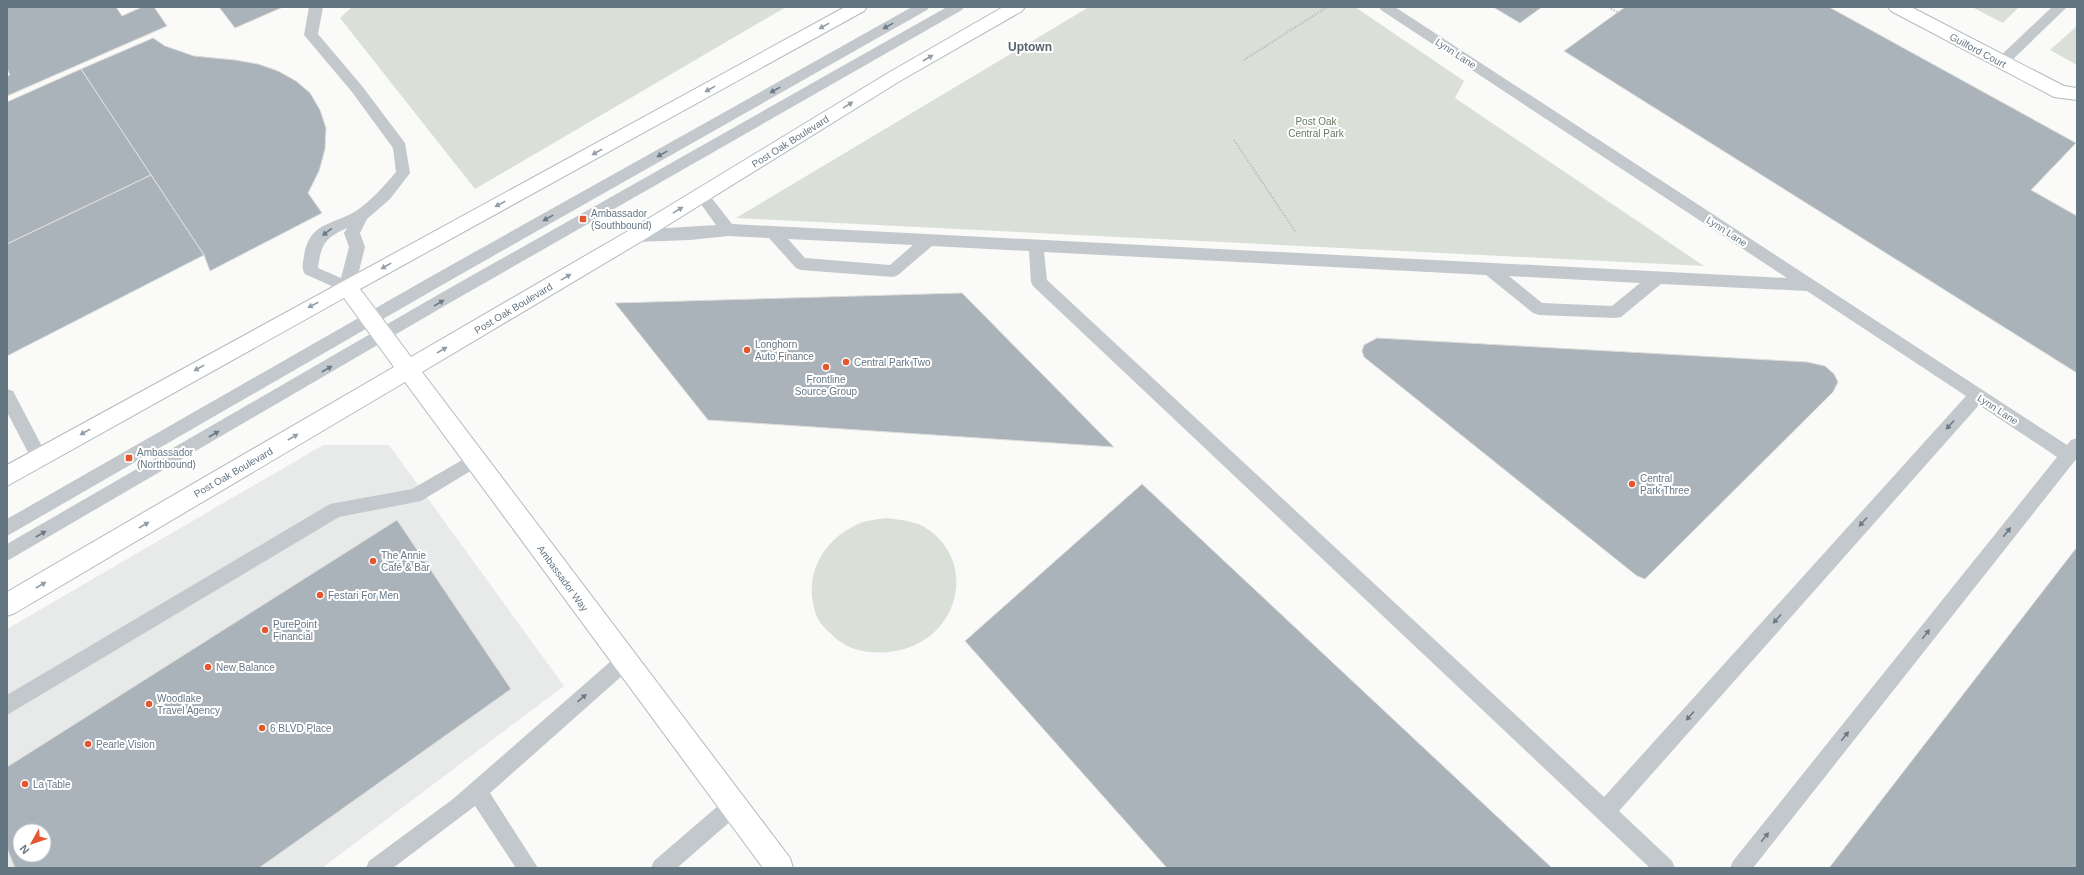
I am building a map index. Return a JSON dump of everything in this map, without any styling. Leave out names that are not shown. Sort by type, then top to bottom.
[{"type":"main road","points":[[7,476],[347,287],[858,7]]},
{"type":"main road","name":"Post Oak Boulevard","points":[[7,605],[635,236],[894,77],[1016,7]]},
{"type":"main road","name":"Guilford Court","points":[[1898,7],[2001,63],[2069,93],[2077,111]]},
{"type":"main road","name":"Ambassador Way","points":[[347,287],[476,459],[624,661],[780,868]]},
{"type":"lane","points":[[316,7],[311,35],[357,89],[400,147],[403,173],[385,195],[361,215],[325,231],[313,248],[310,270],[347,287],[357,247],[352,233],[361,215]]},
{"type":"lane","points":[[7,553],[377,327],[922,7]]},
{"type":"lane","points":[[7,528],[377,327],[958,7]]},
{"type":"lane","name":"Lynn Lane","points":[[1386,7],[1976,396],[2073,450]]},
{"type":"lane","points":[[2001,63],[2060,7]]},
{"type":"lane","points":[[702,196],[728,230]]},
{"type":"lane","points":[[635,236],[690,234],[728,230],[772,231],[1036,246],[1808,285]]},
{"type":"lane","points":[[772,231],[801,264],[892,271],[929,240]]},
{"type":"lane","points":[[1036,246],[1039,282],[1665,868]]},
{"type":"lane","points":[[1490,269],[1539,309],[1615,312],[1657,278]]},
{"type":"lane","points":[[7,396],[39,458]]},
{"type":"lane","points":[[1604,812],[1976,396]]},
{"type":"lane","points":[[1740,868],[2073,450]]},
{"type":"lane","points":[[7,706],[336,510],[415,496],[476,459]]},
{"type":"lane","points":[[376,868],[460,806],[624,661]]},
{"type":"lane","points":[[477,791],[528,868]]},
{"type":"lane","points":[[661,868],[733,806]]},
{"type":"path","points":[[1244,60],[1327,7]]},
{"type":"path","points":[[1608,7],[1617,12]]},
{"type":"path","points":[[1234,140],[1315,260]]},
{"type":"shaded area","points":[[323,445],[389,445],[564,686],[322,868],[7,868],[7,629]]},
{"type":"green space","points":[[352,7],[786,7],[475,189],[340,18]]},
{"type":"green space","name":"Post Oak Central Park","points":[[1089,7],[1355,7],[1464,81],[1455,98],[1704,266],[736,218]]},
{"type":"green space","points":[[1972,7],[2019,7],[2003,23]]},
{"type":"green space","points":[[2077,26],[2077,65],[2050,50]]},
{"type":"green space","points":[[886,518],[909,521],[924,527],[940,539],[948,550],[953,562],[956,575],[956,588],[954,601],[949,613],[933,634],[913,646],[901,650],[878,653],[866,652],[851,648],[842,643],[821,624],[814,608],[812,584],[818,561],[832,542],[851,527],[863,522]]},
{"type":"building","points":[[7,7],[116,7],[122,16],[142,7],[154,7],[167,26],[7,96],[7,76],[10,75],[7,69]]},
{"type":"building","points":[[219,7],[283,7],[235,28]]},
{"type":"building","points":[[1493,7],[1542,7],[1520,23]]},
{"type":"building","points":[[1625,7],[1829,7],[2076,143],[2031,190],[2077,216],[2077,373],[1564,51]]},
{"type":"building","points":[[153,38],[165,46],[194,56],[258,64],[278,71],[296,81],[310,93],[320,110],[326,128],[325,149],[319,171],[308,193],[322,213],[210,271],[204,255],[81,69]]},
{"type":"building","points":[[81,69],[151,175],[7,244],[7,102]]},
{"type":"building","points":[[151,175],[204,255],[7,356],[7,244]]},
{"type":"building","name":"Central Park Two","points":[[962,293],[1114,447],[708,420],[615,303]]},
{"type":"building","name":"Central Park Three","points":[[1377,338],[1807,362],[1825,366],[1834,374],[1838,382],[1833,392],[1645,579],[1637,576],[1364,357],[1362,351],[1364,345]]},
{"type":"building","points":[[1142,484],[1552,868],[1167,868],[965,641]]},
{"type":"building","name":"6 BLVD Place","points":[[397,520],[511,689],[259,868],[15,868],[13,863],[52,863],[52,823],[12,823],[12,860],[7,848],[7,767]]},
{"type":"building","points":[[2077,547],[2077,868],[1829,868]]},
{"type":"place","name":"Ambassador (Southbound)","points":[[583,219]]},
{"type":"place","name":"Longhorn Auto Finance","points":[[747,350]]},
{"type":"place","name":"Central Park Two","points":[[846,362]]},
{"type":"place","name":"Frontline Source Group","points":[[826,367]]},
{"type":"place","name":"Ambassador (Northbound)","points":[[129,458]]},
{"type":"place","name":"Central Park Three","points":[[1632,484]]},
{"type":"place","name":"The Annie Café & Bar","points":[[373,561]]},
{"type":"place","name":"Festari For Men","points":[[320,595]]},
{"type":"place","name":"PurePoint Financial","points":[[265,630]]},
{"type":"place","name":"New Balance","points":[[208,667]]},
{"type":"place","name":"Woodlake Travel Agency","points":[[149,704]]},
{"type":"place","name":"6 BLVD Place","points":[[262,728]]},
{"type":"place","name":"Pearle Vision","points":[[88,744]]},
{"type":"place","name":"La Table","points":[[25,784]]},
{"type":"district","name":"Uptown","points":[[1030,47]]}]
